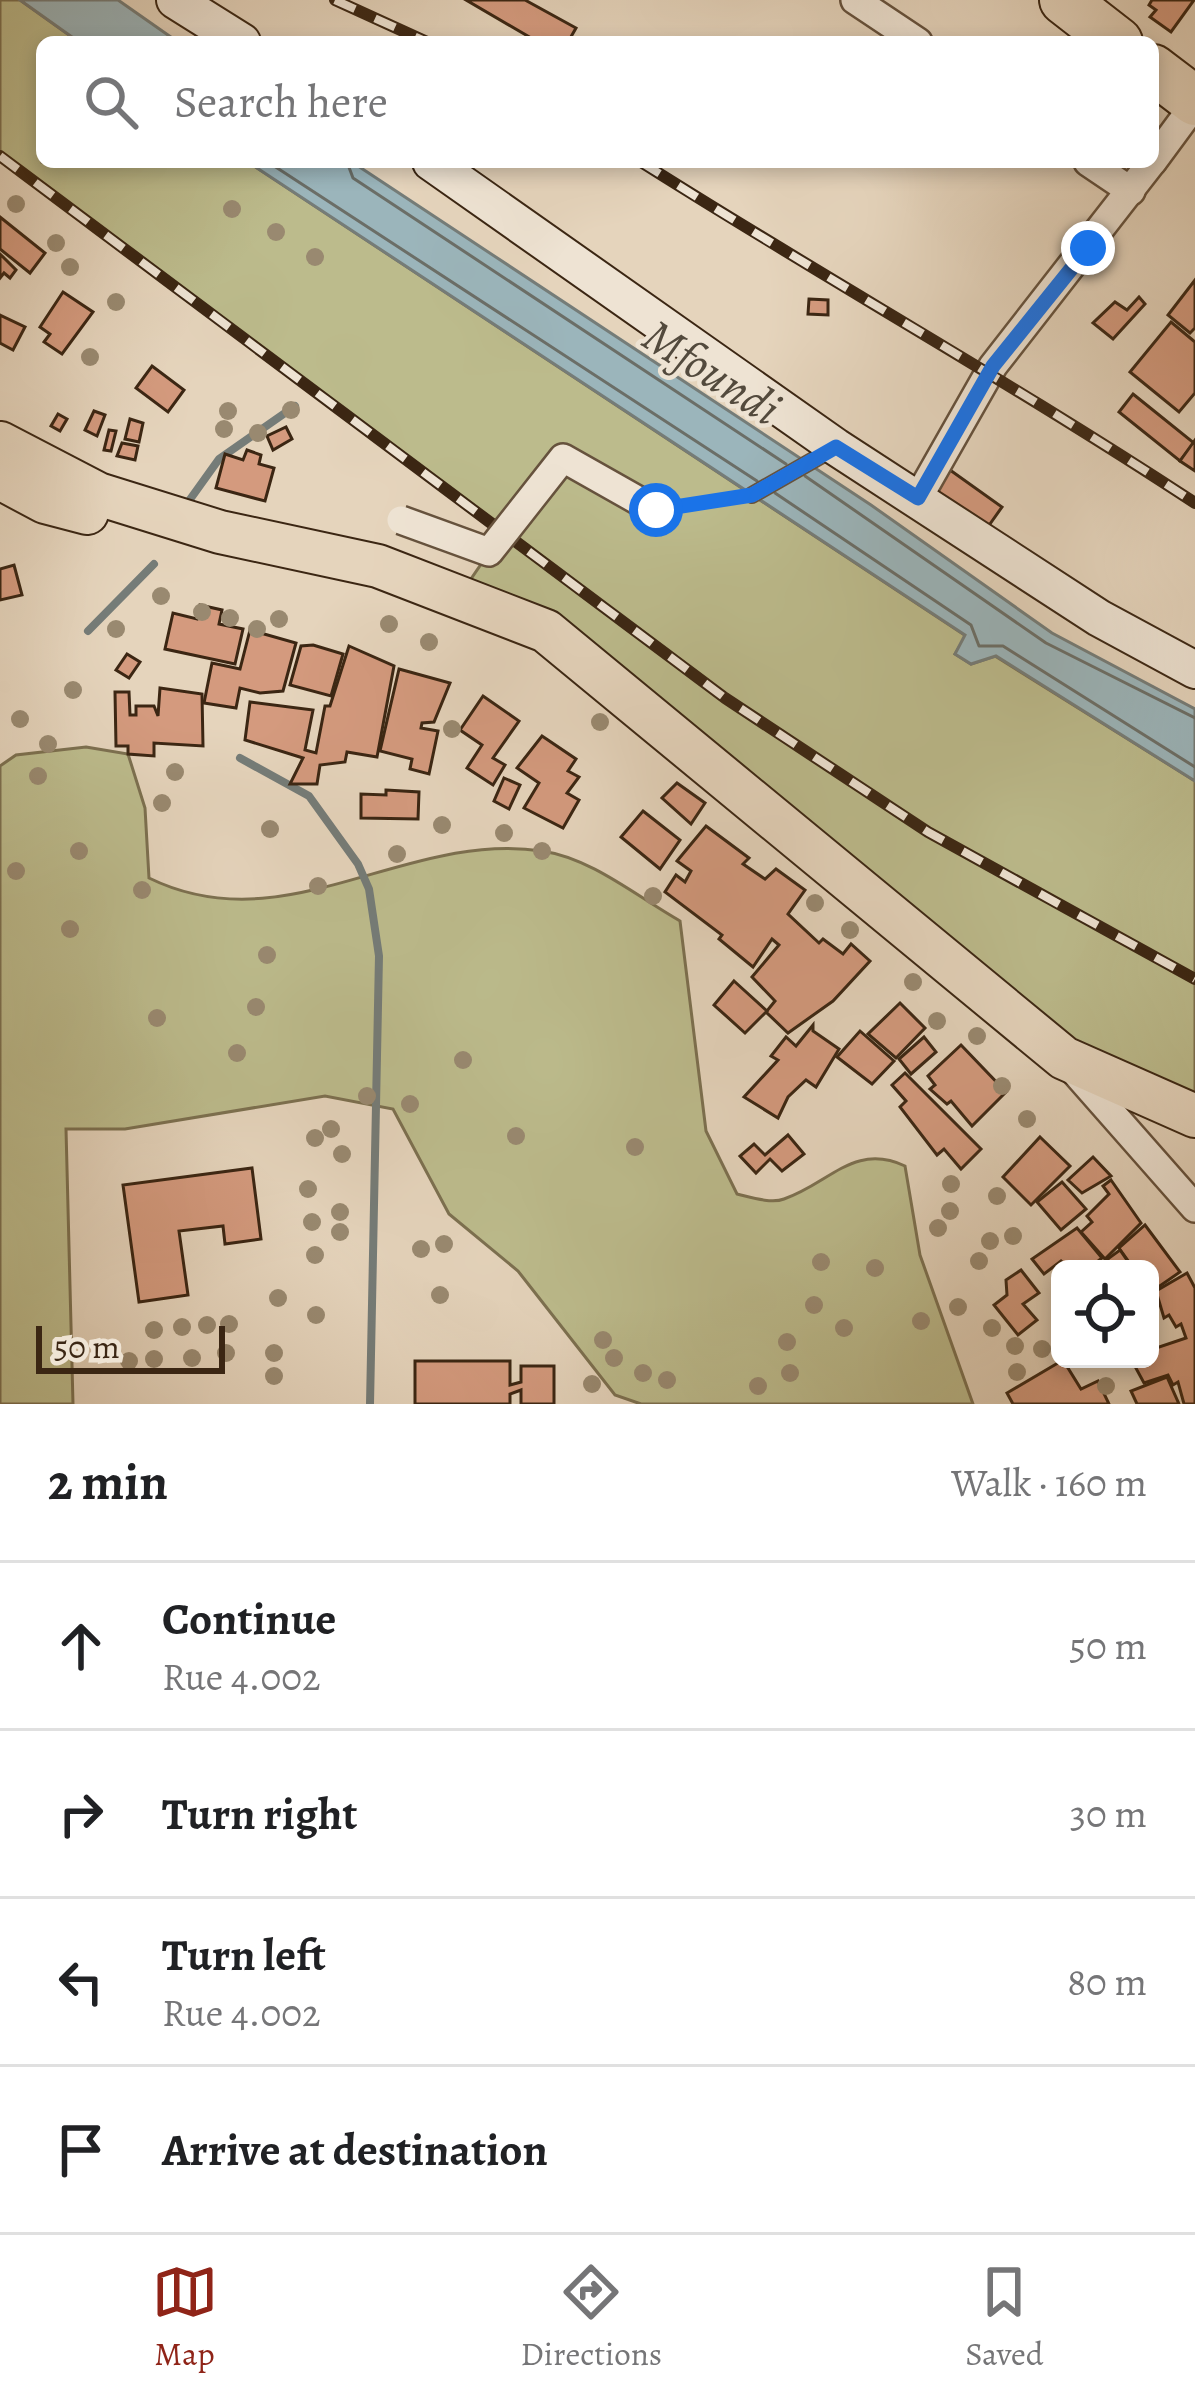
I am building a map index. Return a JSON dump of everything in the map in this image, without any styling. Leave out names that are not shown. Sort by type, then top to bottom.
[{"type":"highway","points":[[1064,0],[1110,36]]},
{"type":"highway","points":[[1159,74],[1195,103]]},
{"type":"main road","points":[[175,0],[232,36]]},
{"type":"main road","points":[[439,168],[828,452],[918,498],[1099,618],[1195,670]]},
{"type":"main road","points":[[0,442],[98,494],[220,532]]},
{"type":"main road","points":[[0,478],[45,502],[89,514],[220,532],[378,566],[546,631],[1064,1058],[1195,1116]]},
{"type":"street","points":[[856,0],[909,36]]},
{"type":"street","points":[[1159,154],[1195,103]]},
{"type":"street","points":[[1097,168],[1131,191]]},
{"type":"street","points":[[918,498],[993,366],[1148,168]]},
{"type":"street","points":[[401,520],[489,552],[563,458],[656,510]]},
{"type":"street","points":[[1064,1058],[1195,1208]]},
{"type":"lane","points":[[752,495],[828,452]]},
{"type":"path","points":[[656,510],[752,495]]},
{"type":"shaded area","points":[[0,0],[20,0],[71,36],[36,36],[36,168],[257,168],[966,636],[955,654],[971,664],[995,656],[1195,781],[1195,1116],[1064,1058],[582,658],[460,595],[503,532],[0,156]]},
{"type":"shaded area","points":[[86,747],[128,754],[145,808],[149,878],[200,895],[249,899],[297,893],[442,856],[491,849],[542,851],[596,870],[680,921],[706,1131],[737,1194],[779,1200],[856,1162],[887,1160],[905,1166],[920,1255],[973,1404],[641,1404],[615,1395],[518,1271],[449,1214],[393,1109],[325,1096],[125,1129],[66,1129],[73,1404],[0,1404],[0,766],[16,755]]},
{"type":"water","points":[[20,0],[118,0],[169,36],[71,36]]},
{"type":"water","points":[[257,168],[361,168],[871,505],[1052,633],[1195,709],[1195,781],[996,656],[971,664],[955,654],[965,635]]},
{"type":"building","points":[[466,0],[525,0],[576,28],[571,36],[528,36]]},
{"type":"building","points":[[1152,0],[1194,0],[1171,32],[1150,17],[1156,10],[1149,5]]},
{"type":"building","points":[[0,217],[45,253],[30,273],[0,249]]},
{"type":"building","points":[[0,254],[16,270],[10,278],[4,273],[0,278]]},
{"type":"building","points":[[1195,280],[1195,328],[1190,333],[1168,315]]},
{"type":"building","points":[[63,292],[93,312],[62,354],[44,342],[50,334],[40,327]]},
{"type":"building","points":[[1139,297],[1145,304],[1113,339],[1093,323],[1115,302],[1127,310]]},
{"type":"building","points":[[809,299],[828,300],[828,315],[808,314]]},
{"type":"building","points":[[0,315],[25,327],[13,350],[0,343]]},
{"type":"building","points":[[1171,322],[1195,342],[1195,393],[1179,412],[1130,372]]},
{"type":"building","points":[[152,366],[184,390],[168,412],[136,388]]},
{"type":"building","points":[[1133,394],[1194,443],[1180,461],[1119,412]]},
{"type":"building","points":[[94,411],[105,415],[97,436],[85,430]]},
{"type":"building","points":[[58,414],[67,419],[60,431],[51,426]]},
{"type":"building","points":[[130,419],[143,423],[139,442],[125,439]]},
{"type":"building","points":[[286,427],[292,439],[273,450],[267,436]]},
{"type":"building","points":[[109,430],[116,431],[111,451],[104,450]]},
{"type":"building","points":[[1195,440],[1195,471],[1180,461]]},
{"type":"building","points":[[122,443],[138,446],[135,460],[117,456]]},
{"type":"building","points":[[247,450],[261,455],[259,464],[274,468],[265,501],[216,488],[225,454],[243,460]]},
{"type":"building","points":[[943,465],[1002,507],[985,531],[928,489]]},
{"type":"building","points":[[14,565],[22,595],[0,600],[0,569]]},
{"type":"building","points":[[200,605],[222,610],[219,624],[243,629],[235,664],[165,649],[173,613],[197,619]]},
{"type":"building","points":[[250,630],[296,643],[283,691],[240,688],[236,708],[204,703],[212,663],[240,669]]},
{"type":"building","points":[[301,646],[343,654],[331,696],[290,685]]},
{"type":"building","points":[[349,646],[394,666],[377,757],[347,752],[345,762],[320,765],[317,784],[290,784],[303,758],[245,740],[250,702],[313,710],[305,750],[316,753],[325,706],[330,706]]},
{"type":"building","points":[[127,654],[140,662],[129,678],[116,670]]},
{"type":"building","points":[[399,669],[450,683],[434,722],[422,723],[421,728],[438,731],[429,774],[410,769],[412,759],[380,751]]},
{"type":"building","points":[[160,688],[202,694],[203,746],[154,743],[154,756],[128,754],[128,746],[116,746],[115,692],[129,692],[130,715],[136,715],[136,706],[154,706],[158,716]]},
{"type":"building","points":[[483,696],[519,721],[493,758],[505,765],[493,785],[467,768],[482,745],[460,730]]},
{"type":"building","points":[[542,736],[576,759],[568,771],[579,777],[567,793],[579,800],[563,828],[524,808],[539,783],[517,768]]},
{"type":"building","points":[[504,778],[520,785],[509,809],[494,801]]},
{"type":"building","points":[[677,783],[705,803],[691,824],[662,798]]},
{"type":"building","points":[[386,790],[419,792],[418,819],[361,818],[361,794],[386,795]]},
{"type":"building","points":[[643,811],[680,840],[660,869],[621,837]]},
{"type":"building","points":[[706,826],[749,858],[743,864],[765,879],[776,869],[805,890],[788,914],[819,943],[823,939],[843,954],[851,944],[870,961],[833,1001],[788,1033],[766,1012],[775,1001],[752,977],[779,945],[772,939],[753,967],[719,939],[722,935],[665,892],[676,875],[685,882],[691,871],[677,861]]},
{"type":"building","points":[[734,981],[767,1011],[745,1033],[714,1005]]},
{"type":"building","points":[[900,1003],[925,1028],[896,1058],[868,1034]]},
{"type":"building","points":[[813,1025],[813,1031],[839,1049],[816,1087],[806,1080],[788,1097],[778,1118],[744,1097],[778,1060],[771,1056],[786,1037],[796,1046]]},
{"type":"building","points":[[860,1031],[894,1061],[872,1084],[837,1057]]},
{"type":"building","points":[[924,1037],[936,1052],[911,1074],[899,1059]]},
{"type":"building","points":[[961,1045],[1006,1092],[972,1126],[951,1101],[947,1104],[930,1089],[935,1085],[928,1076]]},
{"type":"building","points":[[905,1073],[981,1149],[961,1169],[944,1149],[937,1155],[900,1107],[906,1101],[892,1085]]},
{"type":"building","points":[[788,1135],[804,1154],[782,1171],[770,1159],[756,1173],[740,1156],[754,1144],[765,1155]]},
{"type":"building","points":[[1040,1137],[1070,1166],[1031,1205],[1003,1177]]},
{"type":"building","points":[[1093,1157],[1111,1176],[1082,1193],[1068,1180]]},
{"type":"building","points":[[252,1168],[261,1239],[225,1244],[223,1226],[179,1231],[188,1295],[139,1302],[123,1185]]},
{"type":"building","points":[[1111,1180],[1141,1223],[1105,1259],[1081,1232],[1092,1222],[1087,1216],[1109,1194],[1103,1186]]},
{"type":"building","points":[[1062,1182],[1086,1209],[1061,1230],[1037,1202]]},
{"type":"building","points":[[1145,1225],[1180,1272],[1159,1287],[1159,1260],[1128,1260],[1119,1248]]},
{"type":"building","points":[[1077,1228],[1102,1258],[1051,1260],[1051,1269],[1044,1274],[1032,1259]]},
{"type":"building","points":[[1120,1250],[1127,1260],[1107,1260]]},
{"type":"building","points":[[1021,1270],[1039,1293],[1023,1304],[1037,1320],[1018,1335],[994,1305],[1007,1295],[1006,1280]]},
{"type":"building","points":[[1187,1273],[1195,1288],[1195,1404],[1184,1404],[1178,1382],[1173,1385],[1168,1375],[1144,1383],[1136,1368],[1159,1368],[1159,1347],[1186,1338],[1181,1324],[1176,1327],[1169,1315],[1164,1318],[1159,1289]]},
{"type":"building","points":[[415,1361],[510,1361],[510,1385],[521,1382],[521,1366],[554,1366],[554,1404],[521,1404],[521,1390],[510,1394],[510,1404],[415,1404]]},
{"type":"building","points":[[1051,1367],[1068,1368],[1081,1389],[1098,1381],[1109,1404],[1013,1404],[1007,1393]]},
{"type":"building","points":[[1167,1377],[1179,1404],[1137,1404],[1131,1391]]},
{"type":"waterway","points":[[186,505],[219,459],[295,406]]},
{"type":"waterway","points":[[88,631],[154,564]]},
{"type":"waterway","points":[[240,758],[309,796],[358,864],[369,889],[379,956],[370,1404]]},
{"type":"railway","points":[[335,0],[414,36]]},
{"type":"railway","points":[[0,156],[725,698],[928,832],[1195,979]]},
{"type":"railway","points":[[651,168],[1195,503]]},
{"type":"route","points":[[656,510],[752,495],[836,447],[918,498],[993,366],[1088,248]]},
{"type":"water label","name":"Mfoundi","points":[[712,372]]}]
